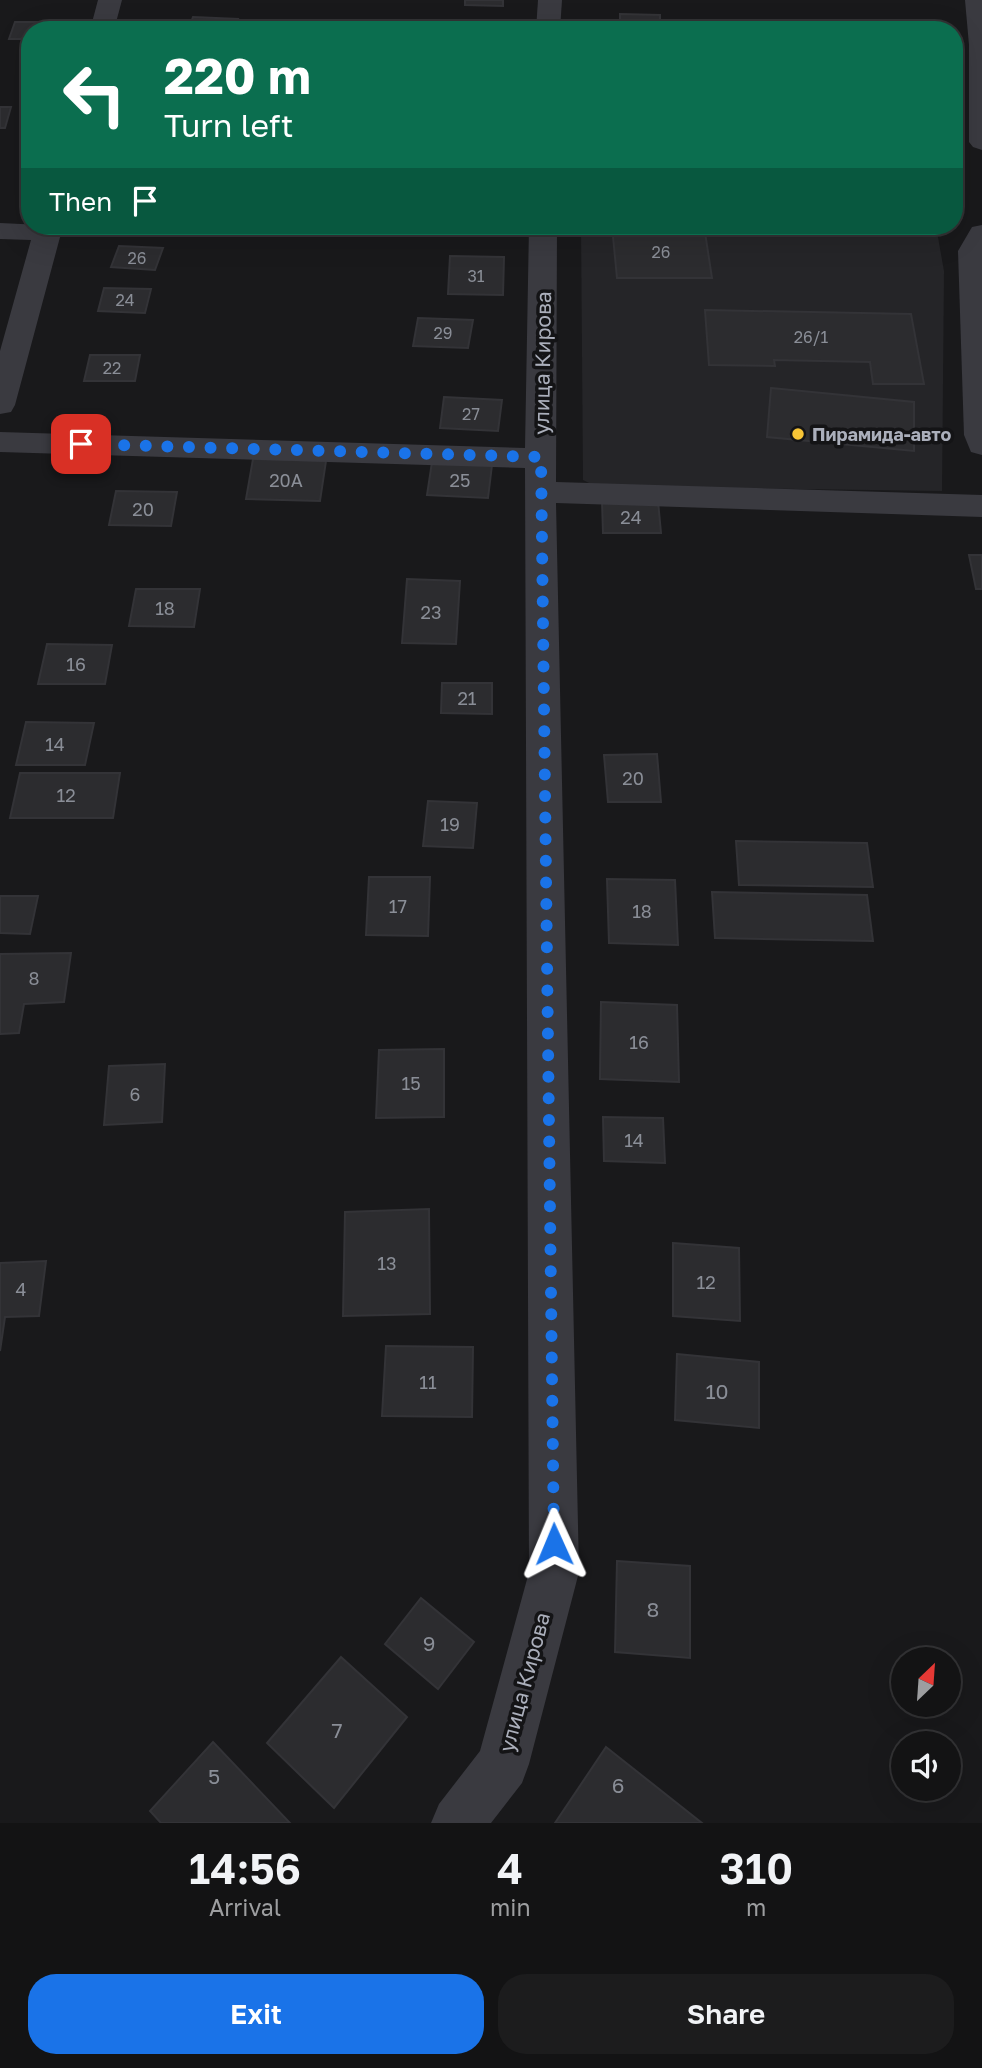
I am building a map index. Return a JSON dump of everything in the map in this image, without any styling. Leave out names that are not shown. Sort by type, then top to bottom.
[{"type":"street","points":[[104,21],[110,0]]},
{"type":"street","points":[[549,21],[550,0]]},
{"type":"street","points":[[977,0],[981,45],[982,142]]},
{"type":"street","points":[[0,231],[21,230]]},
{"type":"street","points":[[981,438],[972,251],[982,233]]},
{"type":"street","points":[[0,405],[46,235]]},
{"type":"street","name":"улица Кирова","points":[[458,1823],[503,1764],[554,1572],[540,475],[543,235]]},
{"type":"street","points":[[0,442],[540,475],[982,506]]},
{"type":"shaded area","points":[[581,235],[938,235],[944,271],[942,491],[595,486],[583,480]]},
{"type":"building","points":[[465,0],[503,0],[503,6],[465,5]]},
{"type":"building","points":[[620,14],[660,15],[660,21],[620,21]]},
{"type":"building","points":[[193,17],[238,19],[237,21],[191,21]]},
{"type":"building","points":[[15,22],[21,22],[21,39],[9,39]]},
{"type":"building","points":[[0,107],[11,107],[5,128],[0,128]]},
{"type":"building","points":[[613,235],[705,235],[712,278],[617,278]]},
{"type":"building","points":[[119,246],[163,248],[155,270],[111,267]]},
{"type":"building","points":[[450,256],[504,257],[503,295],[448,294]]},
{"type":"building","points":[[104,288],[151,289],[145,313],[98,311]]},
{"type":"building","points":[[705,310],[911,314],[924,384],[873,384],[870,362],[774,360],[775,366],[709,365]]},
{"type":"building","points":[[418,318],[473,320],[468,348],[413,346]]},
{"type":"building","points":[[90,355],[140,355],[135,381],[84,381]]},
{"type":"building","points":[[771,388],[914,402],[914,451],[767,437]]},
{"type":"building","points":[[444,397],[502,400],[498,431],[440,428]]},
{"type":"building","points":[[253,459],[326,461],[320,501],[246,499]]},
{"type":"building","points":[[432,462],[492,465],[488,498],[427,495]]},
{"type":"building","points":[[116,491],[177,492],[171,526],[109,525]]},
{"type":"building","points":[[602,501],[658,501],[661,533],[603,533]]},
{"type":"building","points":[[969,555],[982,555],[982,589],[976,589]]},
{"type":"building","points":[[407,579],[460,581],[456,644],[402,643]]},
{"type":"building","points":[[136,589],[200,589],[194,627],[129,626]]},
{"type":"building","points":[[47,644],[112,645],[105,684],[38,684]]},
{"type":"building","points":[[442,683],[492,683],[492,714],[441,713]]},
{"type":"building","points":[[26,722],[94,723],[85,765],[16,765]]},
{"type":"building","points":[[657,754],[661,802],[608,802],[604,755]]},
{"type":"building","points":[[20,773],[120,773],[113,818],[10,818]]},
{"type":"building","points":[[428,801],[477,803],[473,848],[423,846]]},
{"type":"building","points":[[736,841],[867,843],[873,887],[739,885]]},
{"type":"building","points":[[369,877],[430,877],[428,936],[366,935]]},
{"type":"building","points":[[607,879],[675,880],[678,945],[609,943]]},
{"type":"building","points":[[712,892],[867,895],[873,941],[715,938]]},
{"type":"building","points":[[0,896],[38,896],[30,934],[0,933]]},
{"type":"building","points":[[71,953],[64,1002],[24,1004],[19,1033],[0,1034],[0,954]]},
{"type":"building","points":[[601,1002],[677,1005],[679,1082],[600,1079]]},
{"type":"building","points":[[444,1049],[444,1117],[376,1118],[379,1050]]},
{"type":"building","points":[[165,1064],[162,1122],[104,1125],[109,1066]]},
{"type":"building","points":[[603,1117],[663,1118],[665,1163],[604,1161]]},
{"type":"building","points":[[429,1209],[430,1314],[343,1316],[345,1212]]},
{"type":"building","points":[[673,1243],[739,1248],[740,1321],[673,1316]]},
{"type":"building","points":[[46,1261],[39,1316],[5,1317],[0,1351],[0,1263]]},
{"type":"building","points":[[386,1346],[473,1347],[472,1417],[382,1416]]},
{"type":"building","points":[[677,1354],[759,1362],[759,1428],[675,1420]]},
{"type":"building","points":[[617,1561],[690,1566],[690,1658],[615,1652]]},
{"type":"building","points":[[421,1598],[474,1642],[438,1689],[385,1644]]},
{"type":"building","points":[[341,1657],[407,1717],[334,1808],[267,1743]]},
{"type":"building","points":[[213,1742],[290,1823],[161,1823],[150,1811]]},
{"type":"building","points":[[606,1747],[702,1823],[555,1823]]},
{"type":"place","name":"Пирамида-авто","points":[[798,434]]},
{"type":"route","points":[[81,444],[541,457],[554,1544]]}]
